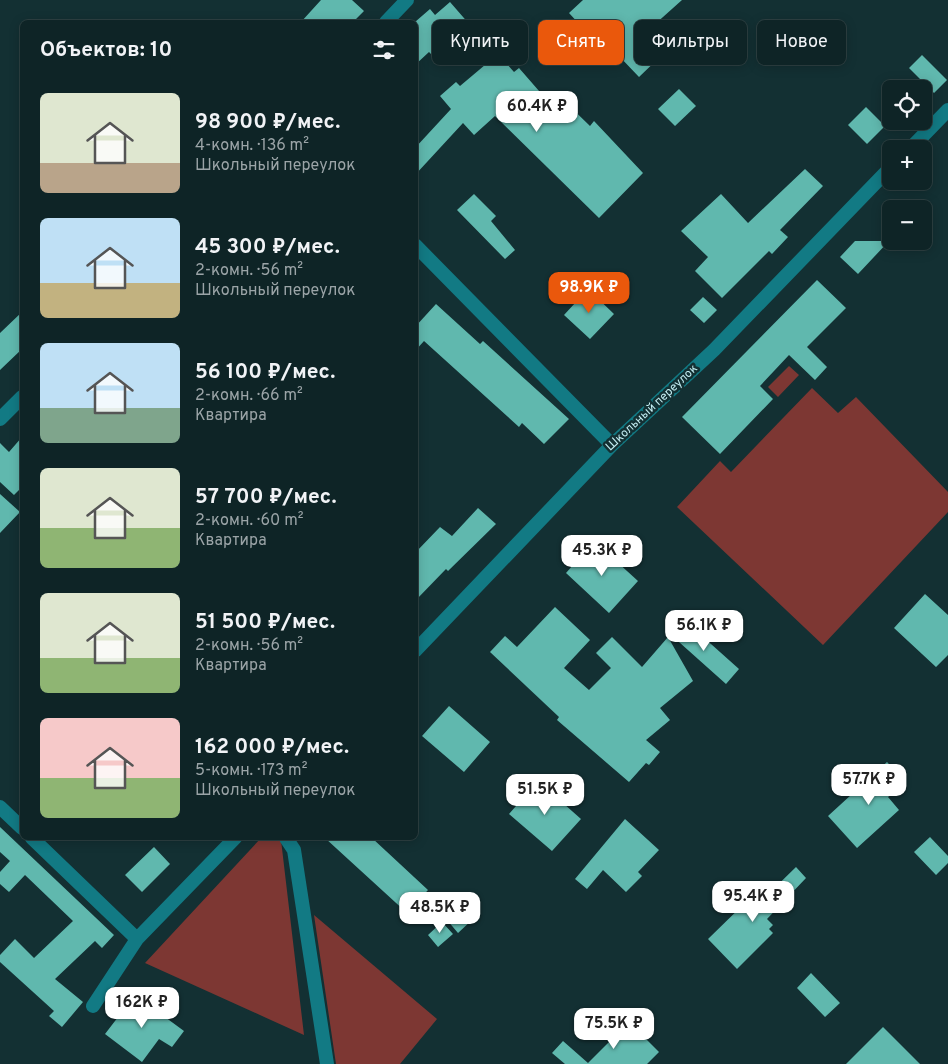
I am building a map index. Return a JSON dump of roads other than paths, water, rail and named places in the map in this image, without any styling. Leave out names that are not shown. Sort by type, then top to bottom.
[{"type":"street","points":[[388,20],[407,0]]},
{"type":"street","points":[[919,140],[948,110]]},
{"type":"street","name":"Школьный переулок","points":[[418,648],[612,445],[714,350],[882,176]]},
{"type":"street","points":[[418,247],[612,445]]},
{"type":"street","points":[[0,419],[20,399]]},
{"type":"street","points":[[0,807],[20,826]]},
{"type":"street","points":[[34,840],[138,939]]},
{"type":"street","points":[[93,1006],[138,939],[233,840]]},
{"type":"street","points":[[287,840],[294,850],[327,1064]]}]
